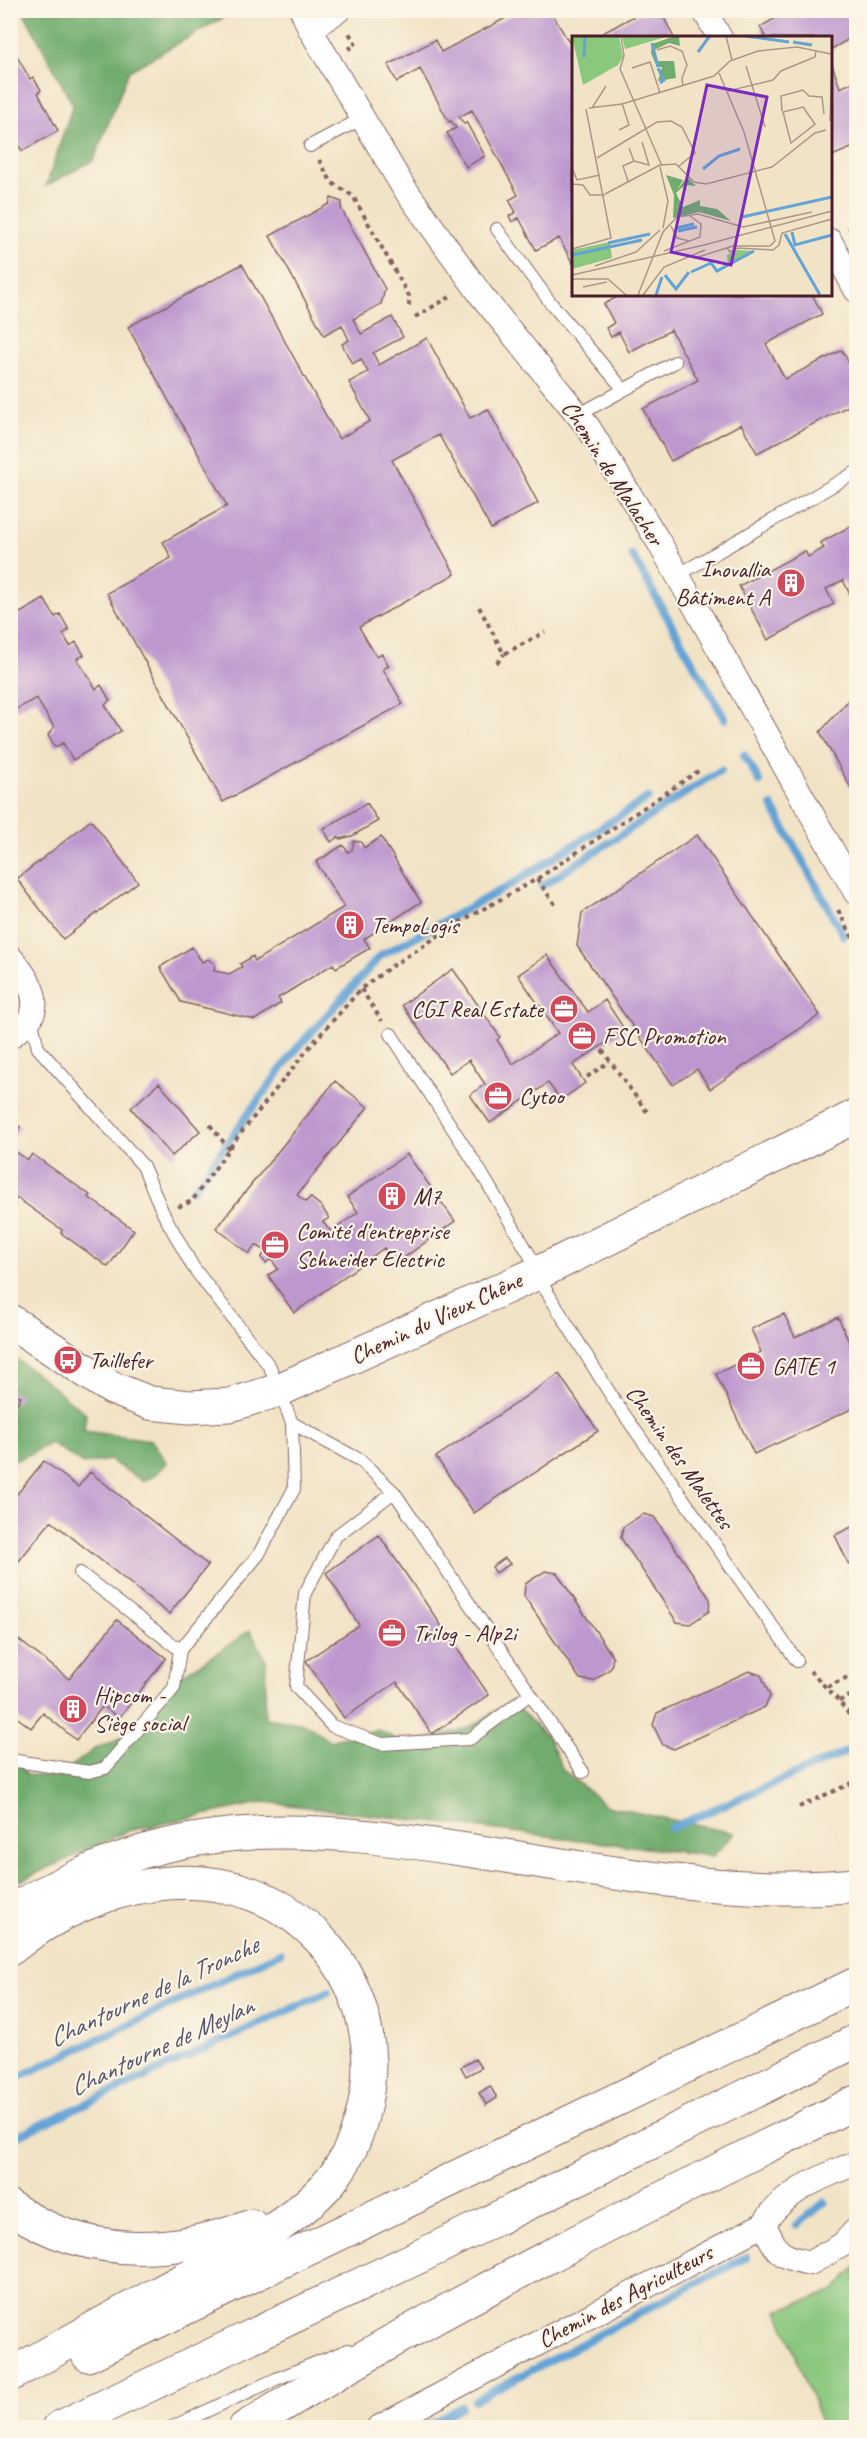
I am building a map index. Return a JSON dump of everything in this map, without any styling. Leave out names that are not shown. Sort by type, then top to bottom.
[{"type":"main road","name":"Chemin du Vieux Chêne","points":[[10,1321],[112,1388],[150,1403],[189,1407],[230,1405],[279,1390],[538,1272],[856,1116]]},
{"type":"main road","points":[[10,1913],[57,1886],[103,1864],[126,1856],[198,1838],[251,1832],[350,1834],[654,1878],[726,1886],[776,1888],[856,1885]]},
{"type":"main road","points":[[10,1949],[67,1912],[104,1897],[152,1885],[200,1881],[219,1885],[262,1898],[291,1914],[312,1931],[332,1953],[344,1972],[358,2001],[369,2048],[369,2081],[361,2120],[340,2167],[318,2193],[283,2223],[258,2239],[10,2375]]},
{"type":"main road","points":[[10,2391],[856,1984]]},
{"type":"main road","points":[[59,2427],[435,2249],[856,2041]]},
{"type":"main road","points":[[245,2427],[451,2308],[558,2250],[856,2102]]},
{"type":"main road","points":[[10,2207],[39,2224],[85,2241],[130,2248],[158,2249],[198,2243],[238,2231],[270,2219],[318,2193]]},
{"type":"street","points":[[306,20],[339,10]]},
{"type":"street","points":[[705,10],[719,36]]},
{"type":"street","name":"Chemin de Malacher","points":[[306,20],[402,185],[481,295],[588,427],[678,575],[856,893]]},
{"type":"street","points":[[839,236],[856,290]]},
{"type":"street","points":[[10,957],[22,970],[32,990],[34,1004],[31,1017],[10,1037]]},
{"type":"street","points":[[856,2163],[811,2183],[781,2203],[771,2212],[764,2224],[772,2242],[784,2257],[810,2263],[842,2245],[856,2230]]},
{"type":"street","name":"Chemin des Agriculteurs","points":[[378,2427],[764,2224]]},
{"type":"lane","points":[[310,146],[363,118]]},
{"type":"lane","points":[[497,229],[550,302],[624,390]]},
{"type":"lane","points":[[579,415],[675,363]]},
{"type":"lane","points":[[678,575],[856,472]]},
{"type":"lane","points":[[10,1760],[89,1772],[105,1768],[174,1688],[180,1650],[259,1554],[294,1489],[292,1423],[270,1367],[193,1267],[164,1213],[144,1166],[39,1048],[31,1017]]},
{"type":"lane","name":"Chemin des Malettes","points":[[391,1034],[479,1169],[538,1272],[540,1285],[614,1400],[797,1661]]},
{"type":"lane","points":[[292,1423],[360,1460],[394,1492],[583,1772]]},
{"type":"lane","points":[[394,1492],[336,1536],[304,1593],[296,1687],[332,1726],[382,1744],[470,1739],[531,1694]]},
{"type":"lane","points":[[80,1573],[180,1650]]},
{"type":"lane","points":[[171,2427],[276,2379],[451,2308]]},
{"type":"path","points":[[310,146],[333,183],[353,196],[409,296],[409,307]]},
{"type":"path","points":[[839,236],[856,219]]},
{"type":"path","points":[[443,288],[453,302]]},
{"type":"path","points":[[415,316],[450,297]]},
{"type":"path","points":[[479,607],[504,654]]},
{"type":"path","points":[[497,663],[504,654],[545,632]]},
{"type":"path","points":[[164,1213],[192,1201],[229,1149],[312,1044],[361,989],[458,923],[537,879],[700,770]]},
{"type":"path","points":[[537,879],[557,907]]},
{"type":"path","points":[[835,904],[856,944]]},
{"type":"path","points":[[361,989],[391,1034]]},
{"type":"path","points":[[602,1050],[647,1112]]},
{"type":"path","points":[[587,1077],[610,1061]]},
{"type":"path","points":[[210,1125],[229,1149]]},
{"type":"path","points":[[797,1661],[815,1674],[856,1725]]},
{"type":"path","points":[[827,1688],[856,1673]]},
{"type":"path","points":[[839,1701],[856,1693]]},
{"type":"path","points":[[799,1807],[856,1781]]},
{"type":"green space","points":[[23,11],[235,11],[129,71],[94,160],[46,186],[73,105]]},
{"type":"green space","points":[[10,1356],[86,1413],[84,1431],[151,1440],[167,1463],[154,1476],[143,1481],[109,1460],[83,1464],[51,1443],[20,1459],[11,1461]]},
{"type":"green space","points":[[250,1630],[266,1660],[265,1718],[306,1724],[329,1741],[378,1730],[406,1744],[469,1728],[511,1701],[549,1739],[563,1770],[606,1806],[734,1833],[713,1856],[265,1802],[128,1831],[11,1885],[10,1752],[27,1775],[58,1777],[93,1750],[125,1736],[165,1685]]},
{"type":"green space","points":[[856,2267],[856,2427],[823,2427],[778,2310],[832,2292]]},
{"type":"building","points":[[521,10],[550,10],[572,47],[572,262],[559,238],[536,250],[519,218],[512,222],[509,216],[516,212],[509,200],[518,195],[472,110],[459,117],[464,124],[466,122],[485,156],[466,167],[447,133],[456,128],[451,121],[449,122],[420,69],[397,82],[388,65],[435,40],[441,52]]},
{"type":"building","points":[[645,10],[660,10],[673,36],[598,36]]},
{"type":"building","points":[[772,10],[856,10],[856,35],[831,49],[831,36],[765,36],[760,27],[776,18]]},
{"type":"building","points":[[10,44],[30,79],[33,77],[41,90],[38,93],[58,131],[22,151],[10,130]]},
{"type":"building","points":[[831,62],[840,88],[856,81],[856,146],[832,156]]},
{"type":"building","points":[[331,198],[342,202],[341,208],[385,289],[381,304],[353,319],[361,334],[392,317],[403,337],[373,353],[379,365],[427,338],[470,418],[488,409],[538,503],[491,529],[439,435],[392,460],[455,574],[359,627],[376,656],[382,654],[389,666],[383,669],[403,704],[223,802],[107,593],[171,558],[163,542],[227,506],[128,327],[242,264],[339,439],[370,421],[349,382],[368,372],[361,359],[352,364],[342,344],[349,340],[342,325],[324,335],[270,236],[329,204]]},
{"type":"building","points":[[619,296],[813,296],[822,314],[766,344],[785,379],[842,350],[856,377],[856,402],[757,453],[741,424],[671,461],[643,409],[698,380],[671,330],[629,352],[619,332],[611,337],[606,328],[614,323],[604,304]]},
{"type":"building","name":"Inovallia Bâtiment A","points":[[856,523],[856,591],[850,594],[843,580],[826,589],[834,604],[768,640],[739,586],[805,551],[808,557],[824,548],[820,543]]},
{"type":"building","points":[[44,599],[55,617],[60,614],[69,630],[63,634],[70,646],[76,642],[84,655],[77,659],[96,689],[101,685],[110,700],[105,705],[121,731],[73,760],[63,743],[55,747],[48,735],[54,727],[36,698],[10,713],[10,619]]},
{"type":"building","points":[[856,692],[856,783],[851,788],[820,732]]},
{"type":"building","points":[[367,803],[378,821],[352,836],[340,839],[338,837],[331,842],[323,829]]},
{"type":"building","points":[[91,820],[138,882],[63,939],[17,879]]},
{"type":"building","points":[[697,835],[820,1015],[710,1089],[697,1069],[673,1085],[577,946],[582,913]]},
{"type":"building","name":"TempoLogis","points":[[381,837],[421,902],[364,939],[370,948],[336,968],[333,964],[278,998],[281,1003],[255,1020],[181,1002],[160,967],[192,947],[202,962],[208,959],[215,964],[214,971],[229,974],[242,967],[240,964],[253,956],[255,961],[344,907],[316,862],[343,845],[348,852],[352,850],[354,841],[361,842],[364,848]]},
{"type":"building","points":[[547,955],[588,1012],[605,1000],[625,1030],[573,1065],[585,1083],[561,1100],[548,1083],[490,1123],[470,1095],[485,1084],[469,1060],[450,1073],[402,1005],[453,969],[500,1037],[497,1040],[513,1064],[558,1033],[518,975]]},
{"type":"building","name":"M7","points":[[335,1081],[368,1107],[297,1195],[306,1202],[310,1197],[321,1206],[329,1218],[323,1222],[331,1232],[358,1212],[347,1197],[407,1154],[455,1221],[395,1264],[384,1248],[294,1313],[268,1275],[278,1269],[271,1259],[266,1263],[261,1258],[266,1251],[256,1245],[249,1254],[216,1228]]},
{"type":"building","points":[[159,1083],[200,1131],[172,1156],[131,1108]]},
{"type":"building","points":[[10,1120],[20,1127],[10,1141]]},
{"type":"building","points":[[10,1148],[28,1160],[32,1154],[134,1230],[108,1267],[17,1198],[10,1206]]},
{"type":"building","points":[[784,1314],[795,1337],[838,1317],[856,1358],[856,1407],[754,1454],[716,1374],[761,1352],[751,1329]]},
{"type":"building","points":[[559,1374],[598,1431],[474,1513],[436,1457]]},
{"type":"building","points":[[10,1390],[21,1397],[16,1404],[10,1400]]},
{"type":"building","points":[[44,1461],[78,1487],[90,1472],[208,1565],[169,1614],[51,1521],[10,1572],[10,1489],[17,1494]]},
{"type":"building","points":[[643,1514],[654,1517],[710,1599],[709,1611],[690,1624],[677,1622],[621,1538],[623,1527]]},
{"type":"building","points":[[856,1525],[856,1562],[849,1565],[835,1535]]},
{"type":"building","points":[[379,1535],[489,1695],[432,1734],[397,1682],[344,1718],[306,1661],[359,1625],[326,1573]]},
{"type":"building","points":[[505,1558],[510,1564],[496,1573],[492,1567]]},
{"type":"building","points":[[545,1571],[557,1573],[613,1657],[611,1668],[593,1681],[580,1679],[524,1596],[525,1584]]},
{"type":"building","points":[[117,1620],[166,1658],[119,1718],[103,1706],[76,1740],[43,1713],[31,1728],[10,1712],[10,1633],[69,1679]]},
{"type":"building","points":[[749,1671],[761,1675],[770,1696],[765,1707],[674,1749],[663,1745],[653,1725],[657,1713]]},
{"type":"building","points":[[475,2059],[481,2068],[466,2076],[461,2067]]},
{"type":"building","points":[[490,2086],[497,2098],[486,2105],[479,2093]]},
{"type":"waterway","points":[[632,555],[725,719]]},
{"type":"waterway","points":[[744,755],[760,782]]},
{"type":"waterway","points":[[542,886],[721,770]]},
{"type":"waterway","points":[[192,1191],[293,1053],[380,956],[512,884],[648,798]]},
{"type":"waterway","points":[[772,806],[844,936]]},
{"type":"waterway","name":"Chantourne de Meylan","points":[[671,1828],[855,1748]]},
{"type":"waterway","name":"Chantourne de la Tronche","points":[[10,2081],[280,1953]]},
{"type":"waterway","name":"Chantourne de Meylan","points":[[10,2139],[328,1992]]},
{"type":"waterway","points":[[797,2225],[825,2202]]},
{"type":"waterway","points":[[475,2400],[746,2257]]},
{"type":"waterway","points":[[423,2428],[461,2407]]},
{"type":"place","name":"Inovallia Bâtiment A","points":[[791,583]]},
{"type":"place","name":"TempoLogis","points":[[350,925]]},
{"type":"place","name":"CGI Real Estate","points":[[564,1009]]},
{"type":"place","name":"FSC Promotion","points":[[582,1036]]},
{"type":"place","name":"Cytoo","points":[[498,1096]]},
{"type":"place","name":"M7","points":[[392,1196]]},
{"type":"place","name":"Comité d'entreprise Schneider Electric","points":[[275,1245]]},
{"type":"place","name":"Taillefer","points":[[68,1360]]},
{"type":"place","name":"GATE 1","points":[[751,1366]]},
{"type":"place","name":"Trilog - Alp2i","points":[[392,1633]]},
{"type":"place","name":"Hipcom - Siège social","points":[[73,1709]]}]
